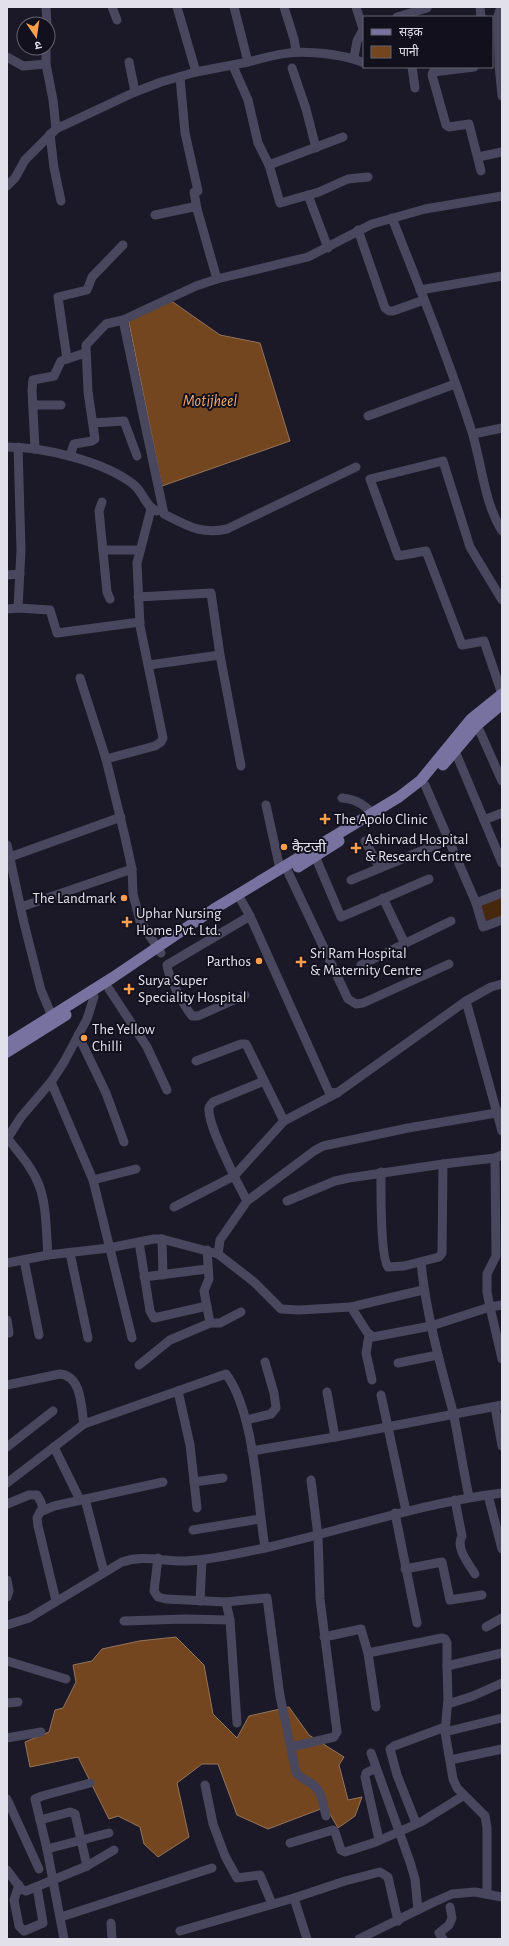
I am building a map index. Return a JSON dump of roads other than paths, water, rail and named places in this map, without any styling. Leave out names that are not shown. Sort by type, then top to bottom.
[{"type":"main road","points":[[93,994],[109,989],[214,909],[315,856],[375,815],[421,780],[471,719],[502,694]]},
{"type":"main road","points":[[7,1044],[53,1019],[159,950],[241,900],[284,871],[425,785],[477,725],[502,704]]},
{"type":"main road","points":[[7,1052],[53,1019]]},
{"type":"street","points":[[112,7],[117,20]]},
{"type":"street","points":[[177,7],[196,72]]},
{"type":"street","points":[[234,7],[248,62]]},
{"type":"street","points":[[284,7],[294,39],[296,51]]},
{"type":"street","points":[[356,7],[363,25]]},
{"type":"street","points":[[502,9],[500,10],[495,24],[498,68],[502,96]]},
{"type":"street","points":[[402,16],[427,11]]},
{"type":"street","points":[[354,58],[357,41],[363,30]]},
{"type":"street","points":[[7,186],[15,178],[25,160],[53,132],[135,92],[196,72],[233,66],[279,53],[296,51],[354,58],[363,62]]},
{"type":"street","points":[[46,56],[46,64],[53,100],[54,168],[61,201]]},
{"type":"street","points":[[7,57],[23,66],[46,64]]},
{"type":"street","points":[[129,62],[135,92]]},
{"type":"street","points":[[233,66],[248,100],[258,142],[269,165],[280,203],[308,195],[348,179],[368,176]]},
{"type":"street","points":[[292,68],[306,109],[316,148]]},
{"type":"street","points":[[412,68],[415,88]]},
{"type":"street","points":[[465,68],[433,72],[432,75],[446,125],[449,127],[469,124],[481,171]]},
{"type":"street","points":[[180,77],[185,133],[196,191],[197,208],[217,279]]},
{"type":"street","points":[[269,165],[343,137]]},
{"type":"street","points":[[478,156],[502,152]]},
{"type":"street","points":[[308,195],[328,248]]},
{"type":"street","points":[[70,456],[75,443],[94,440],[85,353],[88,342],[106,324],[123,320],[217,279],[308,257],[328,248],[358,230],[392,218],[425,209],[502,196]]},
{"type":"street","points":[[155,215],[193,207],[197,208]]},
{"type":"street","points":[[392,218],[455,384],[472,434],[494,519],[502,531]]},
{"type":"street","points":[[358,230],[385,308],[389,311],[393,311],[424,300]]},
{"type":"street","points":[[67,358],[58,296],[87,290],[92,278],[123,246]]},
{"type":"street","points":[[420,290],[502,276]]},
{"type":"street","points":[[123,320],[164,514]]},
{"type":"street","points":[[35,449],[34,405],[32,390],[33,380],[54,376],[61,361],[85,353]]},
{"type":"street","points":[[368,416],[455,384]]},
{"type":"street","points":[[34,405],[61,405]]},
{"type":"street","points":[[93,423],[124,421],[137,456]]},
{"type":"street","points":[[472,434],[502,428]]},
{"type":"street","points":[[7,447],[35,449],[70,456],[125,477],[136,485],[151,509],[200,530],[214,532],[227,529],[356,467]]},
{"type":"street","points":[[18,447],[21,550],[18,608]]},
{"type":"street","points":[[502,600],[470,547],[444,462],[370,480],[398,556],[426,551],[462,645],[484,641],[502,694]]},
{"type":"street","points":[[102,502],[99,511],[107,592],[110,599]]},
{"type":"street","points":[[106,760],[155,746],[161,742],[163,738],[140,622],[138,597],[137,563],[151,509]]},
{"type":"street","points":[[103,550],[140,550]]},
{"type":"street","points":[[7,575],[20,574]]},
{"type":"street","points":[[138,597],[211,593],[220,656],[241,766]]},
{"type":"street","points":[[7,609],[18,608],[50,610],[57,633],[140,622]]},
{"type":"street","points":[[149,665],[220,656]]},
{"type":"street","points":[[80,678],[106,760],[132,869],[133,894],[140,921],[159,950]]},
{"type":"street","points":[[477,725],[502,781]]},
{"type":"street","points":[[455,751],[502,863]]},
{"type":"street","points":[[425,785],[476,903],[483,927],[502,920]]},
{"type":"street","points":[[342,798],[361,802],[375,815]]},
{"type":"street","points":[[266,805],[284,871],[348,999],[356,1004],[363,1003],[449,964]]},
{"type":"street","points":[[484,820],[502,813]]},
{"type":"street","points":[[10,858],[120,817]]},
{"type":"street","points":[[351,880],[448,840]]},
{"type":"street","points":[[365,841],[380,868]]},
{"type":"street","points":[[7,845],[41,990],[53,1019]]},
{"type":"street","points":[[315,856],[341,917],[429,879]]},
{"type":"street","points":[[21,907],[132,869]]},
{"type":"street","points":[[476,903],[502,893]]},
{"type":"street","points":[[383,898],[404,944]]},
{"type":"street","points":[[241,900],[250,916],[329,1092],[337,1093]]},
{"type":"street","points":[[245,995],[198,1016],[192,1016],[169,973],[167,965],[250,916]]},
{"type":"street","points":[[362,965],[451,921]]},
{"type":"street","points":[[174,1207],[234,1176],[284,1121],[337,1093],[466,1001],[492,987],[502,984]]},
{"type":"street","points":[[109,989],[146,1047],[167,1090]]},
{"type":"street","points":[[48,1255],[43,1201],[39,1186],[29,1166],[7,1139],[21,1118],[51,1082],[64,1062],[87,1019],[93,994]]},
{"type":"street","points":[[466,1001],[500,1112],[502,1131]]},
{"type":"street","points":[[78,1034],[106,1093],[124,1142]]},
{"type":"street","points":[[196,1061],[241,1044],[246,1044],[284,1121]]},
{"type":"street","points":[[247,1201],[234,1176],[208,1111],[209,1106],[213,1102],[264,1081]]},
{"type":"street","points":[[51,1082],[94,1180],[109,1248],[132,1338]]},
{"type":"street","points":[[218,1254],[220,1240],[247,1201],[314,1151],[324,1146],[408,1128],[500,1112]]},
{"type":"street","points":[[287,1201],[335,1181],[381,1172],[499,1157],[499,1204],[496,1256],[487,1274],[487,1292],[502,1359]]},
{"type":"street","points":[[381,1172],[381,1222],[386,1264],[391,1267],[439,1257],[442,1253],[443,1164]]},
{"type":"street","points":[[94,1180],[136,1169]]},
{"type":"street","points":[[7,1263],[48,1255],[109,1248],[154,1239],[207,1250],[218,1254],[249,1278],[281,1309],[299,1310],[351,1307],[423,1290]]},
{"type":"street","points":[[162,1240],[164,1275]]},
{"type":"street","points":[[139,1242],[150,1311],[154,1318],[207,1306]]},
{"type":"street","points":[[207,1250],[207,1269],[209,1279],[204,1291],[210,1323]]},
{"type":"street","points":[[70,1253],[88,1338]]},
{"type":"street","points":[[24,1260],[39,1335]]},
{"type":"street","points":[[420,1262],[423,1290],[453,1414],[469,1497]]},
{"type":"street","points":[[144,1277],[207,1269]]},
{"type":"street","points":[[351,1307],[370,1335],[373,1337],[431,1326],[490,1307],[502,1305]]},
{"type":"street","points":[[139,1365],[170,1340],[210,1323],[220,1323],[241,1312]]},
{"type":"street","points":[[7,1320],[9,1333]]},
{"type":"street","points":[[370,1335],[366,1353],[372,1380]]},
{"type":"street","points":[[398,1363],[438,1355]]},
{"type":"street","points":[[246,1420],[271,1414],[276,1408],[274,1393],[265,1362]]},
{"type":"street","points":[[8,1383],[60,1374],[67,1375],[76,1384],[84,1424]]},
{"type":"street","points":[[7,1483],[84,1424],[226,1374],[235,1385],[246,1420],[252,1451],[265,1548]]},
{"type":"street","points":[[178,1391],[190,1445],[197,1508]]},
{"type":"street","points":[[327,1392],[335,1437]]},
{"type":"street","points":[[382,1395],[406,1511]]},
{"type":"street","points":[[252,1451],[498,1406],[502,1446]]},
{"type":"street","points":[[7,1447],[53,1411]]},
{"type":"street","points":[[54,1447],[82,1499],[104,1572]]},
{"type":"street","points":[[194,1482],[223,1478]]},
{"type":"street","points":[[291,1747],[334,1737],[337,1732],[320,1599],[318,1536],[311,1480]]},
{"type":"street","points":[[56,1601],[38,1526],[38,1515],[43,1510],[82,1499],[163,1482]]},
{"type":"street","points":[[7,1625],[29,1618],[104,1572],[133,1558],[158,1558],[184,1561],[202,1560],[318,1536],[395,1513],[469,1497],[502,1493]]},
{"type":"street","points":[[7,1504],[29,1495],[37,1495],[43,1510]]},
{"type":"street","points":[[488,1495],[502,1549]]},
{"type":"street","points":[[455,1500],[462,1536],[461,1550],[475,1574]]},
{"type":"street","points":[[395,1513],[405,1570],[417,1623]]},
{"type":"street","points":[[193,1530],[260,1519]]},
{"type":"street","points":[[158,1558],[154,1591],[158,1597],[166,1599],[226,1602],[267,1598],[280,1696],[296,1773],[314,1786],[320,1794],[326,1816]]},
{"type":"street","points":[[200,1601],[202,1560]]},
{"type":"street","points":[[405,1570],[442,1562],[450,1600],[482,1595]]},
{"type":"street","points":[[7,1580],[9,1591],[7,1598]]},
{"type":"street","points":[[226,1602],[230,1620],[237,1723]]},
{"type":"street","points":[[486,1627],[502,1618]]},
{"type":"street","points":[[124,1621],[185,1619],[230,1620]]},
{"type":"street","points":[[324,1637],[361,1628],[368,1654],[376,1707]]},
{"type":"street","points":[[368,1654],[442,1638],[445,1639],[447,1643],[448,1704],[445,1729],[453,1779],[463,1796],[485,1816],[487,1828],[487,1894]]},
{"type":"street","points":[[448,1666],[502,1653]]},
{"type":"street","points":[[7,1661],[66,1679]]},
{"type":"street","points":[[448,1704],[473,1696],[502,1683]]},
{"type":"street","points":[[7,1703],[18,1702]]},
{"type":"street","points":[[416,1824],[397,1775],[390,1749],[445,1729],[502,1718]]},
{"type":"street","points":[[7,1738],[41,1732]]},
{"type":"street","points":[[450,1760],[502,1749]]},
{"type":"street","points":[[371,1753],[415,1879],[418,1910]]},
{"type":"street","points":[[376,1768],[366,1774],[365,1780],[380,1840]]},
{"type":"street","points":[[64,1939],[54,1880],[35,1801],[36,1798],[90,1783]]},
{"type":"street","points":[[205,1785],[213,1824],[225,1856],[237,1878],[260,1875],[272,1904]]},
{"type":"street","points":[[290,1843],[331,1830],[335,1832],[343,1852],[380,1840],[416,1824],[463,1796]]},
{"type":"street","points":[[7,1799],[39,1869]]},
{"type":"street","points":[[40,1820],[73,1812],[76,1816],[87,1866]]},
{"type":"street","points":[[47,1849],[109,1833]]},
{"type":"street","points":[[7,1870],[24,1891],[87,1866],[114,1850]]},
{"type":"street","points":[[60,1917],[212,1868]]},
{"type":"street","points":[[180,1931],[294,1898],[345,1880],[383,1872],[388,1877],[398,1921]]},
{"type":"street","points":[[19,1885],[10,1898],[22,1931],[41,1926],[43,1922],[37,1887]]},
{"type":"street","points":[[359,1939],[452,1894],[475,1892],[502,1897]]},
{"type":"street","points":[[294,1898],[307,1939]]},
{"type":"street","points":[[443,1939],[439,1933],[449,1924],[452,1918],[450,1907]]},
{"type":"street","points":[[111,1923],[112,1939]]},
{"type":"water","name":"Motijheel","points":[[170,300],[220,335],[260,343],[290,441],[162,486],[128,318]]},
{"type":"water","points":[[176,1637],[204,1665],[213,1714],[237,1738],[249,1716],[289,1707],[309,1735],[344,1757],[339,1765],[348,1800],[362,1797],[355,1816],[338,1828],[326,1807],[268,1829],[237,1815],[218,1764],[202,1764],[177,1783],[189,1837],[158,1857],[144,1844],[140,1827],[118,1816],[109,1819],[78,1757],[30,1767],[25,1742],[49,1732],[55,1710],[63,1708],[76,1682],[73,1665],[92,1661],[102,1649],[139,1641]]},
{"type":"place","name":"The Apolo Clinic","points":[[325,819]]},
{"type":"place","name":"कैटजी","points":[[284,847]]},
{"type":"place","name":"Ashirvad Hospital & Research Centre","points":[[356,848]]},
{"type":"place","name":"The Landmark","points":[[124,898]]},
{"type":"place","name":"Uphar Nursing Home Pvt. Ltd.","points":[[127,922]]},
{"type":"place","name":"Parthos","points":[[259,961]]},
{"type":"place","name":"Sri Ram Hospital & Maternity Centre","points":[[301,962]]},
{"type":"place","name":"Surya Super Speciality Hospital","points":[[129,989]]},
{"type":"place","name":"The Yellow Chilli","points":[[84,1038]]}]
